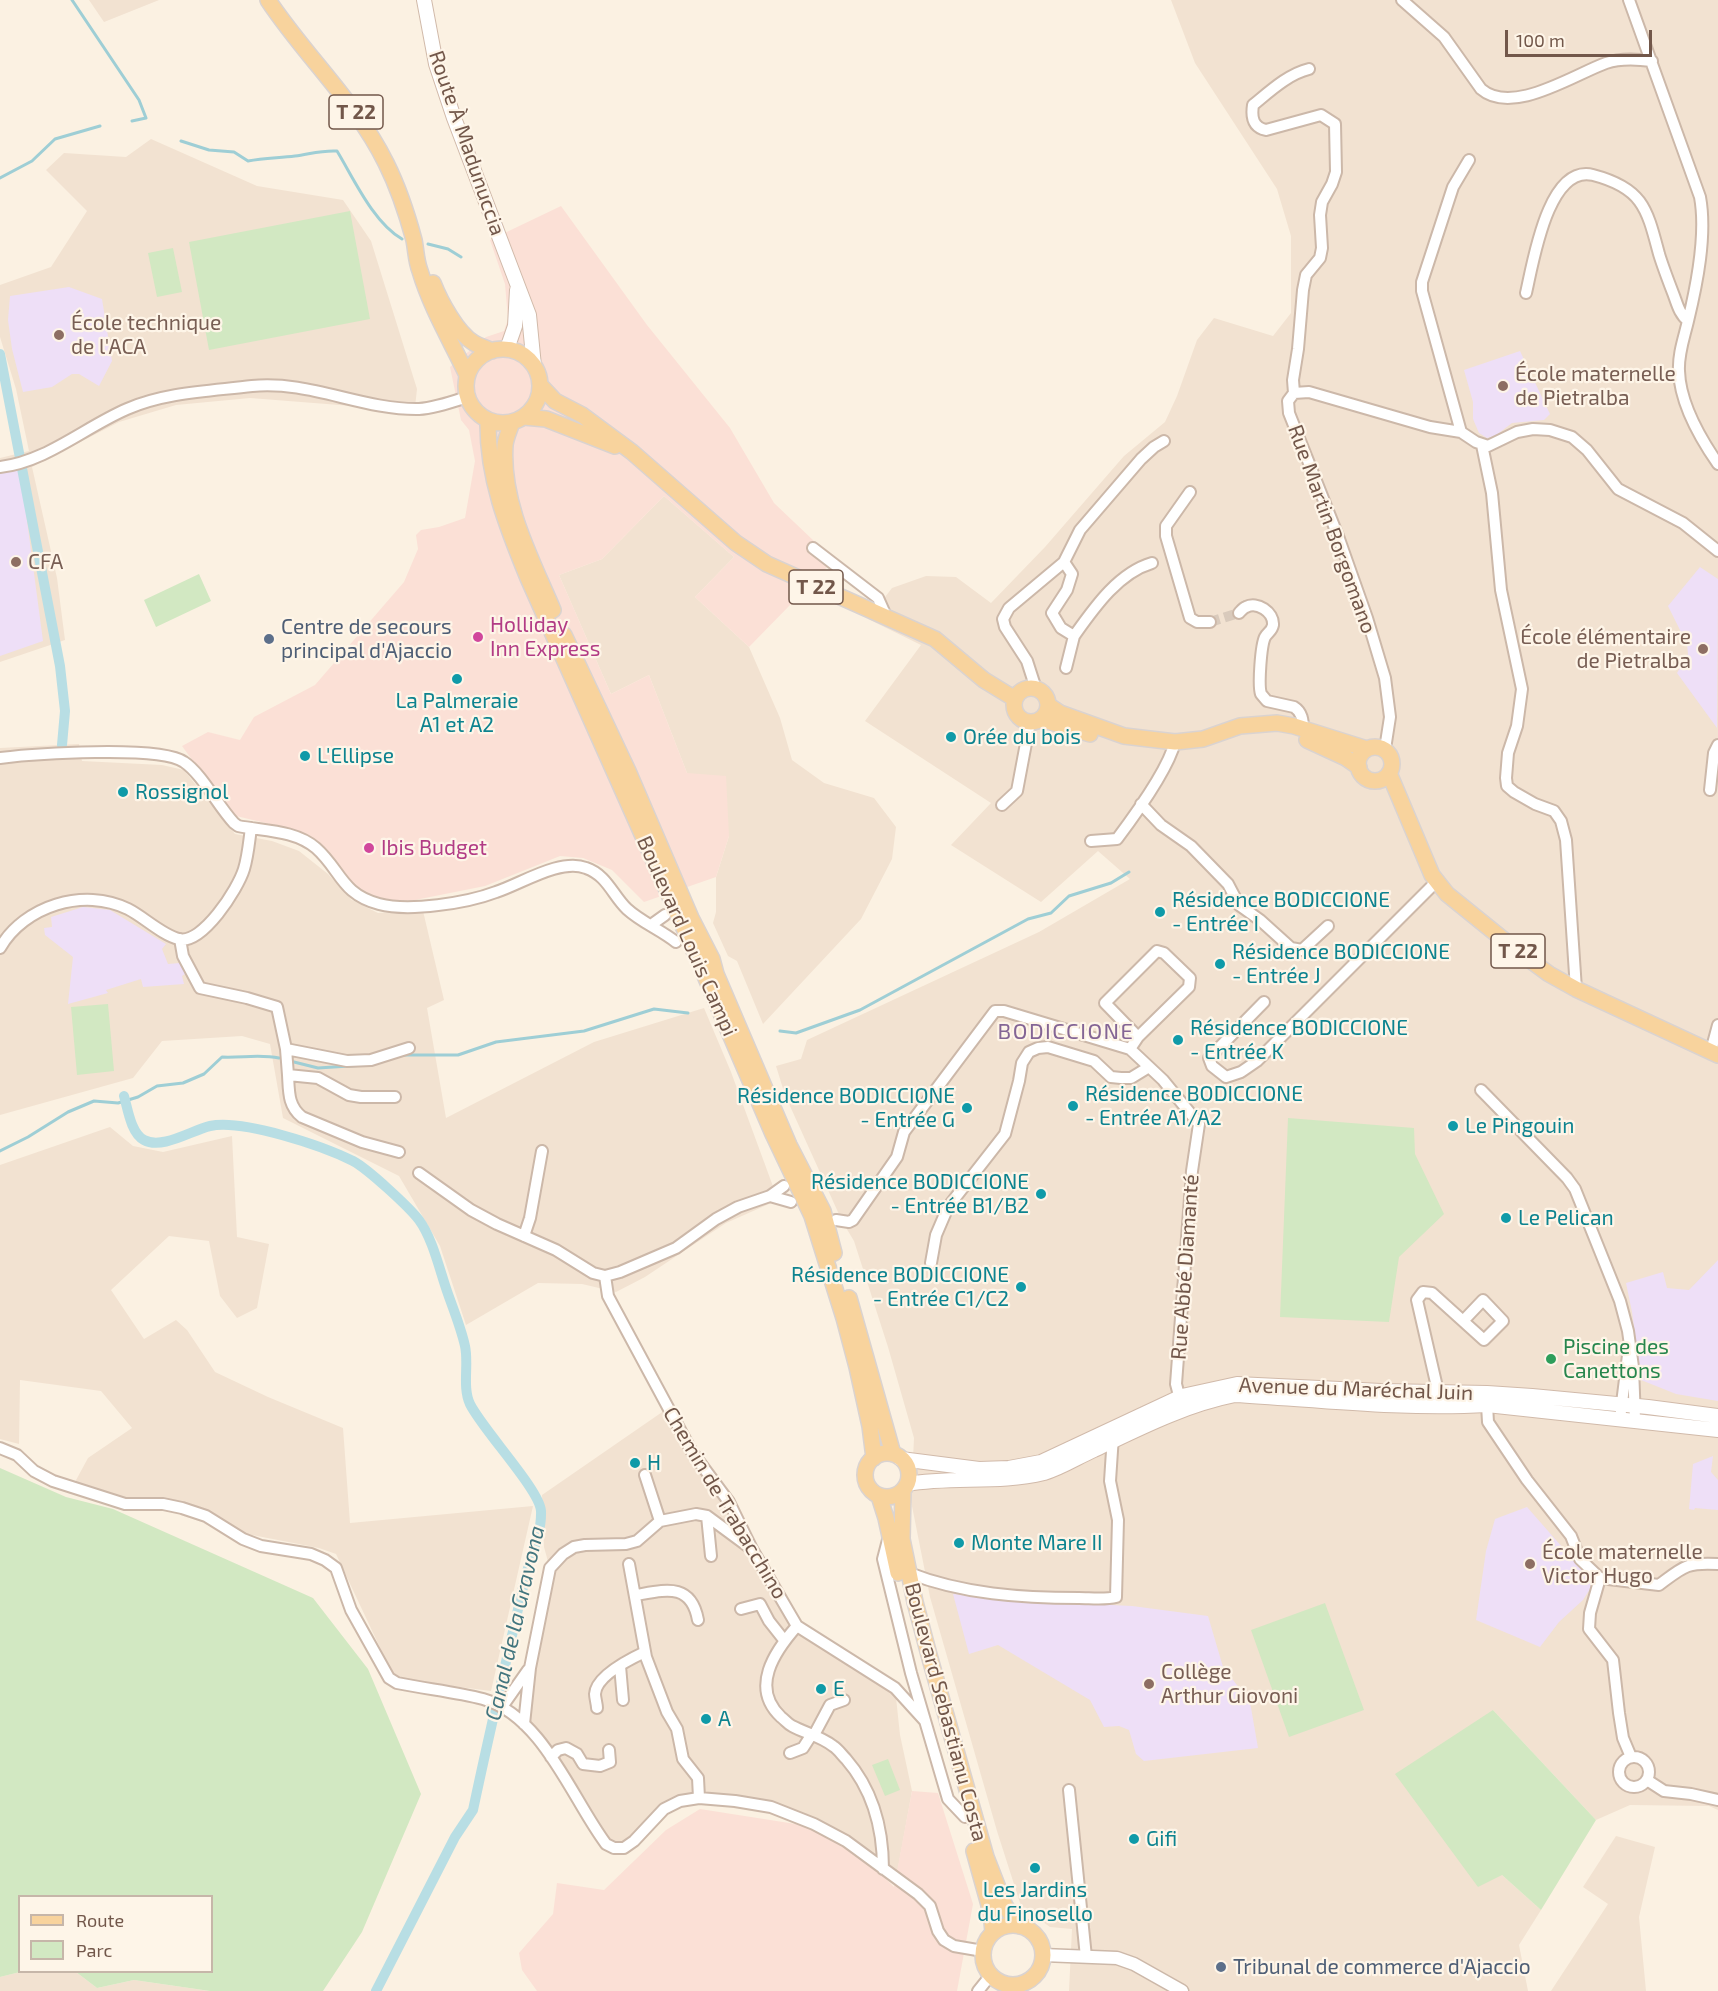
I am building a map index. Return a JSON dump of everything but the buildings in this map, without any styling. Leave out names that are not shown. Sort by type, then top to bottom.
[{"type":"main road","name":"T 22","points":[[268,0],[285,26],[359,117],[386,163],[403,205],[419,269],[431,305],[467,375]]},
{"type":"main road","name":"Route À Madunuccia","points":[[424,0],[436,64],[454,118],[529,315],[534,366]]},
{"type":"main road","name":"T 22","points":[[414,242],[438,296],[463,334],[474,343],[499,350]]},
{"type":"main road","name":"Route À Madunuccia","points":[[499,350],[515,326],[518,285]]},
{"type":"main road","points":[[499,350],[517,352],[534,366],[540,385],[535,404],[518,419],[504,423],[488,420],[479,415],[467,397],[467,375],[477,360],[499,350]]},
{"type":"main road","name":"T 22","points":[[540,385],[555,401],[582,415],[632,452],[736,543],[767,564],[935,639],[984,680],[1015,699]]},
{"type":"main road","name":"T 22","points":[[518,419],[546,419],[632,452]]},
{"type":"main road","name":"Boulevard Louis Campi","points":[[518,419],[505,443],[513,513],[558,620],[628,771],[691,918],[712,959],[720,983],[789,1144],[823,1211],[897,1457]]},
{"type":"main road","name":"Boulevard Louis Campi","points":[[488,420],[487,444],[495,488],[505,522],[773,1134],[812,1216],[847,1328],[870,1426],[874,1458]]},
{"type":"main road","points":[[1035,721],[1045,716],[1048,705],[1045,695],[1036,689],[1026,689],[1017,694],[1014,710],[1024,721],[1035,721],[1126,745],[1201,747],[1247,735],[1279,733],[1323,746],[1359,767]]},
{"type":"main road","points":[[1048,705],[1060,713],[1124,736],[1174,747],[1240,726],[1258,723],[1276,723],[1303,729],[1366,749],[1376,747],[1384,749],[1389,753],[1392,763],[1389,773],[1380,780],[1369,780],[1364,777],[1359,767],[1360,756],[1366,749]]},
{"type":"main road","name":"T 22","points":[[1389,773],[1432,875],[1447,894],[1549,974],[1576,989],[1714,1053]]},
{"type":"main road","name":"Avenue du Maréchal Juin","points":[[1440,1399],[1487,1393],[1631,1410],[1718,1416]]},
{"type":"main road","name":"Avenue du Maréchal Juin","points":[[905,1487],[930,1480],[1011,1479],[1046,1472],[1113,1435],[1181,1403],[1235,1395],[1440,1399],[1620,1419],[1631,1410]]},
{"type":"main road","name":"Avenue du Maréchal Juin","points":[[1631,1410],[1718,1430]]},
{"type":"main road","name":"Avenue du Maréchal Juin","points":[[897,1457],[979,1469],[1009,1468],[1041,1462],[1113,1435]]},
{"type":"main road","points":[[886,1454],[897,1457],[908,1471],[905,1487],[892,1497],[879,1496],[870,1489],[865,1476],[866,1469],[874,1458],[886,1454]]},
{"type":"main road","name":"Boulevard Sebastianu Costa","points":[[905,1487],[902,1539],[929,1655],[986,1857],[1005,1906],[1019,1926]]},
{"type":"main road","name":"Boulevard Sebastianu Costa","points":[[879,1496],[911,1624],[987,1896],[993,1932]]},
{"type":"main road","points":[[1019,1926],[1026,1928],[1038,1940],[1042,1955],[1040,1967],[1033,1984],[1007,1988],[990,1976],[983,1960],[983,1951],[993,1932],[1001,1928],[1019,1926]]},
{"type":"street","points":[[1402,0],[1444,37],[1481,90],[1488,96],[1517,98],[1546,89],[1608,62],[1637,59],[1652,61]]},
{"type":"street","points":[[1629,0],[1696,186],[1702,211],[1696,280],[1680,350],[1679,371],[1681,386],[1696,428],[1718,464]]},
{"type":"street","points":[[1294,393],[1293,380],[1306,275],[1320,258],[1322,202],[1336,172],[1335,124],[1321,115],[1266,130],[1258,128],[1251,113],[1253,105],[1262,98],[1298,71],[1309,69]]},
{"type":"street","points":[[1461,432],[1422,291],[1422,282],[1453,187],[1469,160]]},
{"type":"street","points":[[1526,293],[1540,234],[1556,198],[1570,178],[1589,174],[1618,184],[1638,199],[1652,227],[1680,313],[1688,321]]},
{"type":"street","points":[[0,467],[21,464],[129,408],[176,395],[256,386],[304,387],[387,406],[419,409],[447,404],[467,397]]},
{"type":"street","name":"Rue Martin Borgomano","points":[[1384,749],[1390,717],[1384,678],[1367,618],[1338,536],[1289,412],[1288,401],[1294,393],[1309,392],[1430,427],[1461,432],[1482,445]]},
{"type":"street","points":[[1576,989],[1566,840],[1561,821],[1554,811],[1535,804],[1514,792],[1508,786],[1506,778],[1508,753],[1517,726],[1522,689],[1501,590],[1492,493],[1482,445],[1493,445],[1517,432],[1533,429],[1551,430],[1572,437],[1587,450],[1618,489],[1683,523],[1718,551]]},
{"type":"street","points":[[1036,689],[1027,661],[1005,627],[1003,619],[1009,609],[1064,562],[1080,530],[1141,459],[1164,441]]},
{"type":"street","points":[[1190,492],[1166,526],[1166,536],[1190,618],[1197,622],[1210,622]]},
{"type":"street","points":[[813,548],[878,598],[886,616]]},
{"type":"street","points":[[1064,562],[1072,574],[1067,590],[1052,613],[1060,627],[1074,636]]},
{"type":"street","points":[[1066,668],[1074,636],[1096,605],[1139,567],[1152,563]]},
{"type":"street","points":[[1239,613],[1247,606],[1256,605],[1265,609],[1271,617],[1273,623],[1262,651],[1262,694],[1267,701],[1294,706],[1298,709],[1303,719],[1303,729]]},
{"type":"street","points":[[1002,805],[1017,791],[1035,721]]},
{"type":"street","points":[[1710,790],[1714,753],[1718,745]]},
{"type":"street","points":[[1091,841],[1117,839],[1142,804],[1174,747]]},
{"type":"street","points":[[0,759],[107,752],[158,754],[182,760],[234,823],[301,838],[316,848],[351,891],[364,899],[381,904],[418,906],[473,899],[568,865],[585,867],[609,884],[627,909],[676,942]]},
{"type":"street","points":[[1142,804],[1161,825],[1191,846],[1228,884],[1239,905],[1260,920],[1291,948],[1302,950],[1328,926]]},
{"type":"street","points":[[0,948],[18,923],[47,908],[72,900],[92,899],[112,902],[180,939],[192,938],[201,932],[231,895],[244,871],[251,828]]},
{"type":"street","points":[[1264,1002],[1209,1058],[1212,1066],[1226,1077],[1241,1072],[1257,1060],[1437,881]]},
{"type":"street","points":[[651,925],[665,915]]},
{"type":"street","points":[[180,939],[183,956],[200,988],[277,1007],[286,1049],[290,1103],[294,1111],[302,1117],[362,1142],[399,1152]]},
{"type":"street","points":[[1130,1049],[1138,1037],[1189,987],[1190,978],[1164,953],[1157,951],[1105,1003],[1138,1037]]},
{"type":"street","points":[[836,1220],[849,1222],[853,1220],[897,1157],[904,1132],[995,1011],[1004,1011],[1130,1049],[1149,1067],[1131,1078],[1112,1077],[1094,1061],[1048,1047],[1029,1052],[1022,1063],[1020,1082],[1005,1134],[948,1207],[936,1234],[931,1263]]},
{"type":"street","points":[[1714,1053],[1718,1025]]},
{"type":"street","points":[[286,1049],[347,1062],[371,1060],[409,1048]]},
{"type":"street","name":"Rue Abbé Diamanté","points":[[1149,1067],[1163,1080],[1199,1124],[1192,1171],[1176,1384],[1181,1403]]},
{"type":"street","points":[[288,1075],[318,1078],[349,1095],[395,1097]]},
{"type":"street","points":[[1481,1090],[1568,1178],[1575,1190],[1620,1301],[1628,1331],[1633,1367],[1631,1410]]},
{"type":"street","points":[[524,1236],[530,1218],[542,1151]]},
{"type":"street","points":[[419,1173],[471,1210],[556,1250],[593,1273],[605,1276],[676,1248],[716,1219],[738,1207],[770,1196],[784,1186]]},
{"type":"street","points":[[770,1196],[791,1202]]},
{"type":"street","name":"Chemin de Trabacchino","points":[[605,1276],[608,1296],[692,1452],[729,1502],[752,1549],[797,1626],[895,1688],[925,1721]]},
{"type":"street","points":[[1440,1399],[1417,1300],[1423,1292],[1432,1293],[1464,1320]]},
{"type":"street","points":[[1487,1405],[1488,1422],[1527,1480],[1571,1536],[1581,1559],[1600,1578],[1659,1585],[1685,1566],[1696,1562],[1718,1564]]},
{"type":"street","points":[[909,1573],[924,1580],[1000,1594],[1041,1598],[1116,1597],[1118,1520],[1110,1481],[1113,1435]]},
{"type":"street","points":[[0,1448],[17,1455],[34,1471],[53,1481],[125,1504],[163,1504],[182,1508],[206,1516],[243,1539],[261,1546],[311,1554],[325,1560],[336,1568],[351,1610],[389,1678],[397,1683],[485,1700],[502,1707],[524,1724],[551,1757],[606,1844],[614,1848],[624,1848],[634,1841],[664,1809],[680,1801],[699,1797],[771,1807],[814,1824],[846,1841],[918,1894],[930,1906],[938,1931],[944,1940],[954,1946],[983,1951]]},
{"type":"street","points":[[645,1475],[660,1521]]},
{"type":"street","points":[[524,1724],[530,1668],[550,1568],[563,1554],[574,1547],[585,1545],[626,1544],[637,1541],[660,1521],[696,1514],[707,1516],[752,1549]]},
{"type":"street","points":[[707,1516],[711,1556]]},
{"type":"street","points":[[890,1533],[883,1559],[911,1673],[948,1799],[965,1817]]},
{"type":"street","points":[[629,1564],[645,1652],[667,1712],[677,1729],[682,1759],[698,1778],[699,1797]]},
{"type":"street","points":[[1600,1578],[1590,1613],[1589,1629],[1613,1660],[1622,1729],[1631,1757]]},
{"type":"street","points":[[636,1595],[671,1589],[689,1597],[696,1606],[698,1620]]},
{"type":"street","points":[[741,1610],[760,1604],[769,1621],[784,1640]]},
{"type":"street","points":[[797,1626],[774,1656],[768,1673],[767,1699],[790,1726],[813,1734],[834,1746],[860,1775],[880,1825],[883,1869]]},
{"type":"street","points":[[597,1708],[595,1694],[603,1678],[645,1652]]},
{"type":"street","points":[[620,1666],[623,1700]]},
{"type":"street","points":[[502,1707],[530,1668]]},
{"type":"street","points":[[895,1688],[911,1673]]},
{"type":"street","points":[[790,1753],[803,1748],[830,1705],[844,1700]]},
{"type":"street","points":[[551,1757],[558,1750],[566,1748],[577,1754],[583,1764],[600,1766],[610,1762],[609,1750]]},
{"type":"street","points":[[1631,1757],[1640,1757],[1647,1763],[1649,1773],[1643,1784],[1634,1787],[1625,1784],[1619,1776],[1620,1766],[1631,1757]]},
{"type":"street","points":[[1647,1780],[1664,1791],[1718,1800]]},
{"type":"street","points":[[1069,1790],[1086,1957]]},
{"type":"street","points":[[1042,1955],[1117,1958],[1134,1964],[1182,1991]]},
{"type":"street","points":[[978,1991],[990,1976]]},
{"type":"shaded area","points":[[89,0],[159,0],[104,22]]},
{"type":"shaded area","points":[[1171,0],[1718,0],[1718,1810],[1709,1806],[1630,1805],[1596,1820],[1493,1710],[1502,1875],[1541,1910],[1519,1945],[1528,1991],[1069,1991],[1072,1929],[1050,1927],[1021,1906],[997,1831],[930,1597],[911,1501],[914,1438],[888,1347],[854,1241],[842,1221],[785,1095],[776,1066],[801,1059],[807,1040],[1039,932],[1130,879],[1098,851],[1041,902],[951,845],[991,803],[865,721],[921,645],[868,619],[892,588],[926,576],[956,577],[991,603],[1045,547],[1124,456],[1165,422],[1197,340],[1214,318],[1273,336],[1291,313],[1291,236],[1277,189],[1195,63]]},
{"type":"shaded area","points":[[151,139],[257,186],[343,200],[371,241],[417,389],[414,416],[352,406],[250,398],[176,405],[119,422],[32,467],[57,578],[65,640],[0,662],[0,458],[29,451],[16,389],[0,337],[0,285],[51,267],[87,211],[46,170],[64,153],[126,157]]},
{"type":"shaded area","points":[[561,206],[647,325],[730,428],[774,503],[834,560],[749,647],[695,597],[734,557],[664,496],[602,559],[559,575],[611,694],[649,675],[687,773],[726,776],[729,836],[716,877],[644,902],[612,870],[583,858],[560,856],[485,886],[410,901],[375,899],[351,884],[329,852],[299,831],[232,815],[182,746],[208,732],[240,740],[254,717],[315,685],[404,582],[418,549],[416,535],[421,530],[439,527],[465,518],[475,461],[469,430],[461,420],[450,367],[486,337],[504,331],[508,319],[505,284],[490,240]]},
{"type":"shaded area","name":"École technique de l'ACA","points":[[69,287],[102,299],[112,361],[99,386],[79,374],[72,374],[52,387],[23,392],[12,349],[8,320],[10,296]]},
{"type":"shaded area","name":"École maternelle de Pietralba","points":[[1520,351],[1550,414],[1544,420],[1512,423],[1495,436],[1487,438],[1479,433],[1473,419],[1473,402],[1464,370]]},
{"type":"shaded area","name":"CFA","points":[[18,469],[22,483],[43,641],[0,656],[0,470]]},
{"type":"shaded area","points":[[664,496],[734,557],[695,597],[749,647],[780,718],[792,760],[824,783],[874,798],[896,827],[892,859],[861,919],[763,1024],[737,961],[728,956],[713,923],[716,912],[716,877],[729,836],[687,773],[649,675],[611,694],[559,575],[602,559]]},
{"type":"shaded area","name":"École élémentaire de Pietralba","points":[[1700,567],[1718,579],[1717,728],[1677,673],[1688,654],[1687,644],[1668,606]]},
{"type":"shaded area","points":[[79,744],[82,761],[162,765],[184,770],[235,834],[272,841],[299,851],[328,874],[352,900],[378,913],[423,911],[444,1000],[427,1008],[446,1118],[594,1042],[704,1008],[731,1072],[778,1200],[726,1223],[645,1277],[616,1292],[582,1284],[538,1283],[466,1325],[440,1246],[399,1176],[283,1118],[270,1044],[242,1036],[162,1041],[133,1078],[0,1115],[0,748]]},
{"type":"shaded area","points":[[83,907],[110,910],[166,944],[162,949],[168,964],[180,963],[185,974],[182,976],[184,984],[143,987],[141,979],[106,990],[108,993],[68,1004],[73,957],[45,935],[44,928],[52,927],[51,917]]},
{"type":"shaded area","points":[[110,1127],[133,1146],[163,1152],[232,1136],[237,1237],[269,1244],[257,1308],[237,1318],[220,1296],[209,1241],[169,1236],[111,1290],[144,1339],[176,1320],[187,1330],[215,1372],[343,1428],[350,1523],[533,1506],[491,1691],[405,1680],[391,1671],[336,1554],[319,1548],[247,1534],[211,1512],[184,1503],[119,1499],[75,1482],[88,1458],[132,1428],[101,1391],[20,1380],[19,1444],[0,1439],[0,1165]]},
{"type":"shaded area","points":[[1718,1260],[1718,1401],[1676,1394],[1641,1380],[1626,1283],[1663,1272],[1667,1288],[1689,1290]]},
{"type":"shaded area","points":[[668,1408],[729,1502],[797,1626],[895,1688],[900,1735],[912,1791],[896,1879],[869,1856],[771,1807],[680,1801],[634,1841],[614,1848],[524,1724],[550,1569],[544,1547],[542,1495]]},
{"type":"shaded area","points":[[1713,1456],[1711,1472],[1718,1480],[1718,1510],[1689,1509],[1693,1464]]},
{"type":"shaded area","name":"École maternelle Victor Hugo","points":[[1527,1507],[1592,1581],[1583,1600],[1559,1622],[1540,1647],[1476,1620],[1486,1551],[1495,1519]]},
{"type":"shaded area","name":"Collège Arthur Giovoni","points":[[953,1594],[1027,1601],[1132,1606],[1208,1616],[1223,1667],[1250,1702],[1258,1748],[1144,1761],[1136,1754],[1129,1730],[1119,1726],[1104,1727],[1090,1700],[998,1645],[969,1654]]},
{"type":"shaded area","points":[[912,1791],[938,1793],[973,1904],[957,1991],[537,1991],[522,1970],[519,1953],[553,1914],[557,1883],[604,1890],[666,1830],[700,1809],[802,1825],[838,1842],[876,1869],[894,1887]]},
{"type":"shaded area","points":[[1616,1836],[1655,1847],[1639,1917],[1646,1991],[1551,1991],[1608,1904],[1583,1887]]},
{"type":"shaded area","points":[[18,1972],[77,1973],[97,1988],[134,1980],[210,1991],[0,1991],[0,1977]]},
{"type":"green space","points":[[350,211],[370,319],[209,350],[189,242]]},
{"type":"green space","points":[[173,248],[182,292],[157,297],[148,253]]},
{"type":"green space","points":[[199,574],[211,601],[156,627],[144,600]]},
{"type":"green space","points":[[108,1004],[114,1071],[77,1075],[71,1007]]},
{"type":"green space","points":[[1288,1118],[1414,1128],[1415,1154],[1444,1214],[1399,1257],[1389,1322],[1280,1317]]},
{"type":"green space","points":[[0,1468],[66,1497],[113,1509],[313,1598],[368,1669],[421,1794],[362,1932],[323,1991],[210,1991],[134,1980],[97,1988],[77,1973],[213,1973],[213,1895],[18,1895],[18,1972],[0,1977]]},
{"type":"green space","points":[[1325,1603],[1364,1710],[1289,1737],[1251,1630]]},
{"type":"green space","points":[[1493,1710],[1596,1820],[1541,1910],[1502,1875],[1478,1887],[1395,1774]]},
{"type":"green space","points":[[888,1759],[900,1790],[885,1796],[872,1765]]},
{"type":"waterway","points":[[72,0],[139,100],[146,118],[132,121]]},
{"type":"waterway","points":[[0,178],[32,161],[55,139],[100,126]]},
{"type":"waterway","points":[[181,141],[209,150],[234,152],[248,161],[337,151],[373,211],[402,239]]},
{"type":"waterway","points":[[428,244],[448,249],[461,257]]},
{"type":"waterway","name":"Canal de la Gravona","points":[[0,354],[60,666],[65,711],[62,745]]},
{"type":"waterway","points":[[780,1031],[796,1033],[860,1010],[1028,919],[1051,913],[1069,896],[1111,883],[1129,872]]},
{"type":"waterway","points":[[400,1055],[458,1055],[496,1042],[584,1031],[654,1009],[688,1013]]},
{"type":"waterway","points":[[0,1151],[68,1112],[94,1101],[118,1103],[138,1097],[157,1086],[183,1083],[204,1074],[222,1057],[279,1058]]},
{"type":"waterway","points":[[290,1061],[318,1068],[365,1065]]},
{"type":"waterway","name":"Canal de la Gravona","points":[[124,1096],[133,1127],[144,1140],[159,1143],[210,1126],[224,1125],[242,1126],[283,1135],[323,1148],[360,1165],[407,1206],[419,1220],[428,1236],[459,1326],[466,1353],[466,1390],[470,1404],[531,1489],[541,1511],[537,1538],[524,1583],[473,1810],[455,1837],[376,1991]]},
{"type":"tunnel","points":[[1210,622],[1239,613]]},
{"type":"place","name":"École technique de l'ACA","points":[[59,335]]},
{"type":"place","name":"École maternelle de Pietralba","points":[[1503,386]]},
{"type":"place","name":"CFA","points":[[16,562]]},
{"type":"place","name":"Holliday Inn Express","points":[[478,637]]},
{"type":"place","name":"Centre de secours principal d'Ajaccio","points":[[269,639]]},
{"type":"place","name":"École élémentaire de Pietralba","points":[[1703,649]]},
{"type":"place","name":"La Palmeraie A1 et A2","points":[[457,679]]},
{"type":"place","name":"Orée du bois","points":[[951,737]]},
{"type":"place","name":"L'Ellipse","points":[[305,756]]},
{"type":"place","name":"Rossignol","points":[[123,792]]},
{"type":"place","name":"Ibis Budget","points":[[369,848]]},
{"type":"place","name":"Résidence BODICCIONE - Entrée I","points":[[1160,912]]},
{"type":"place","name":"Résidence BODICCIONE - Entrée J","points":[[1220,964]]},
{"type":"place","name":"Résidence BODICCIONE - Entrée K","points":[[1178,1040]]},
{"type":"place","name":"Résidence BODICCIONE - Entrée A1/A2","points":[[1073,1106]]},
{"type":"place","name":"Résidence BODICCIONE - Entrée G","points":[[967,1108]]},
{"type":"place","name":"Le Pingouin","points":[[1453,1126]]},
{"type":"place","name":"Résidence BODICCIONE - Entrée B1/B2","points":[[1041,1194]]},
{"type":"place","name":"Le Pelican","points":[[1506,1218]]},
{"type":"place","name":"Résidence BODICCIONE - Entrée C1/C2","points":[[1021,1287]]},
{"type":"place","name":"Piscine des Canettons","points":[[1551,1359]]},
{"type":"place","name":"H","points":[[635,1463]]},
{"type":"place","name":"Monte Mare II","points":[[959,1543]]},
{"type":"place","name":"École maternelle Victor Hugo","points":[[1530,1564]]},
{"type":"place","name":"Collège Arthur Giovoni","points":[[1149,1684]]},
{"type":"place","name":"E","points":[[821,1689]]},
{"type":"place","name":"A","points":[[706,1719]]},
{"type":"place","name":"Gifi","points":[[1134,1839]]},
{"type":"place","name":"Les Jardins du Finosello","points":[[1035,1868]]},
{"type":"place","name":"Tribunal de commerce d'Ajaccio","points":[[1221,1967]]},
{"type":"district","name":"BODICCIONE","points":[[1066,1032]]}]
